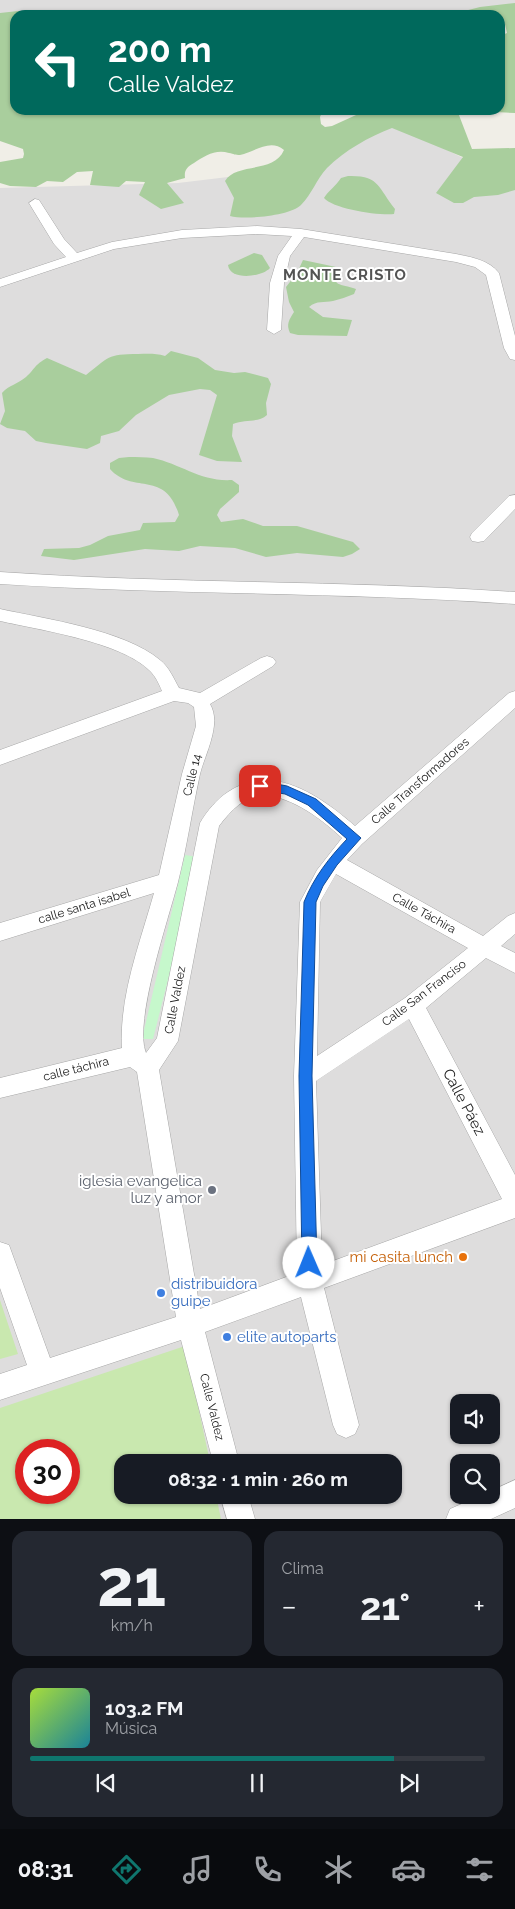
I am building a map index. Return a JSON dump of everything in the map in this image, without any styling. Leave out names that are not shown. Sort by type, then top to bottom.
[{"type":"street","points":[[36,203],[59,241],[75,259]]},
{"type":"street","points":[[0,283],[112,246],[182,234],[257,230],[300,233],[456,258],[475,262],[485,267],[492,273],[510,348],[515,356]]},
{"type":"street","points":[[274,330],[277,283],[284,256],[300,233]]},
{"type":"street","points":[[478,537],[515,500]]},
{"type":"street","points":[[0,578],[111,585],[214,588],[358,588],[515,598]]},
{"type":"street","points":[[0,615],[109,642],[138,653],[154,664],[160,671],[173,694]]},
{"type":"street","points":[[0,758],[173,694],[183,694],[200,702],[267,662]]},
{"type":"street","name":"Calle Transformadores","points":[[310,1282],[305,1076],[310,902],[318,884],[333,862],[355,838],[515,698]]},
{"type":"street","name":"Calle 14","points":[[141,1062],[132,1028],[140,983],[168,881],[205,726],[204,709],[200,702]]},
{"type":"street","name":"Calle Valdez","points":[[224,1454],[190,1325],[158,1138],[141,1062],[167,1041],[210,823],[221,806],[241,791],[260,786],[287,790],[312,802],[355,838]]},
{"type":"street","name":"Calle Táchira","points":[[333,862],[515,964]]},
{"type":"street","name":"calle santa isabel","points":[[0,932],[168,881]]},
{"type":"street","name":"Calle San Franciso","points":[[305,1076],[413,1005],[515,922]]},
{"type":"street","name":"Calle Páez","points":[[413,1005],[515,1199]]},
{"type":"street","name":"calle táchira","points":[[0,1088],[98,1063],[141,1062]]},
{"type":"street","points":[[0,1387],[190,1325],[515,1206]]},
{"type":"street","points":[[0,1254],[43,1373]]},
{"type":"street","points":[[310,1282],[346,1425]]},
{"type":"street","points":[[460,1519],[515,1494]]},
{"type":"street","points":[[236,1504],[240,1519]]},
{"type":"shaded area","points":[[0,0],[515,0],[515,11],[505,12],[505,10],[10,10],[10,16],[0,18]]},
{"type":"shaded area","points":[[391,122],[467,160],[515,156],[515,1519],[0,1519],[0,188],[178,183],[253,174]]},
{"type":"green space","points":[[515,3],[515,113],[505,112],[505,34],[507,33],[505,10],[468,10]]},
{"type":"green space","points":[[10,12],[10,115],[321,115],[321,124],[325,127],[332,126],[356,115],[459,115],[472,149],[515,148],[515,190],[498,195],[474,197],[463,203],[454,203],[436,193],[463,157],[392,128],[358,145],[334,161],[323,173],[301,205],[287,212],[267,216],[246,218],[230,216],[234,198],[225,181],[230,175],[264,165],[279,157],[284,150],[273,145],[240,155],[219,152],[202,158],[188,167],[185,178],[167,183],[184,203],[161,209],[139,195],[145,182],[126,181],[119,187],[90,185],[93,171],[77,172],[63,182],[47,181],[36,187],[10,186],[0,183],[0,162],[23,158],[24,154],[23,149],[0,141],[0,13]]},
{"type":"green space","points":[[359,176],[372,180],[377,184],[395,209],[394,214],[357,211],[329,202],[324,198],[341,178]]},
{"type":"green space","points":[[254,253],[262,255],[270,268],[260,274],[247,276],[230,270],[228,265]]},
{"type":"green space","points":[[303,260],[336,267],[336,282],[356,289],[354,294],[309,307],[323,317],[352,320],[347,336],[298,335],[290,333],[288,327],[294,312],[289,302],[286,287],[297,273]]},
{"type":"green space","points":[[171,351],[198,358],[215,370],[234,373],[245,372],[268,378],[271,384],[266,403],[267,415],[260,419],[233,424],[232,436],[242,462],[217,461],[199,455],[217,395],[210,390],[200,389],[169,395],[136,415],[119,431],[101,436],[100,443],[87,449],[36,441],[25,431],[7,428],[0,424],[5,411],[2,393],[23,379],[47,358],[86,375],[104,360],[114,356],[158,354],[165,356]]},
{"type":"green space","points":[[119,458],[153,458],[201,476],[232,480],[239,485],[239,492],[220,509],[217,515],[221,522],[243,519],[263,526],[297,526],[353,542],[360,549],[343,557],[297,553],[266,557],[235,548],[200,546],[179,551],[145,549],[74,560],[41,556],[44,549],[79,548],[108,536],[140,530],[143,523],[175,522],[179,515],[173,501],[166,492],[148,484],[129,481],[119,477],[110,469],[110,463]]},
{"type":"green space","points":[[185,855],[199,857],[153,1039],[142,1039]]},
{"type":"green space","points":[[0,1300],[18,1354],[0,1359]]},
{"type":"green space","points":[[185,1346],[208,1454],[114,1454],[114,1504],[218,1504],[221,1519],[0,1519],[0,1408]]},
{"type":"place","name":"iglesia evangelica luz y amor","points":[[212,1190]]},
{"type":"place","name":"mi casita lunch","points":[[463,1257]]},
{"type":"place","name":"distribuidora guipe","points":[[161,1293]]},
{"type":"place","name":"elite autoparts","points":[[227,1337]]},
{"type":"district","name":"MONTE CRISTO","points":[[345,275]]},
{"type":"route","points":[[260,786],[287,790],[312,802],[336,820],[355,838],[333,862],[318,884],[310,902],[305,1076],[309,1263]]}]
